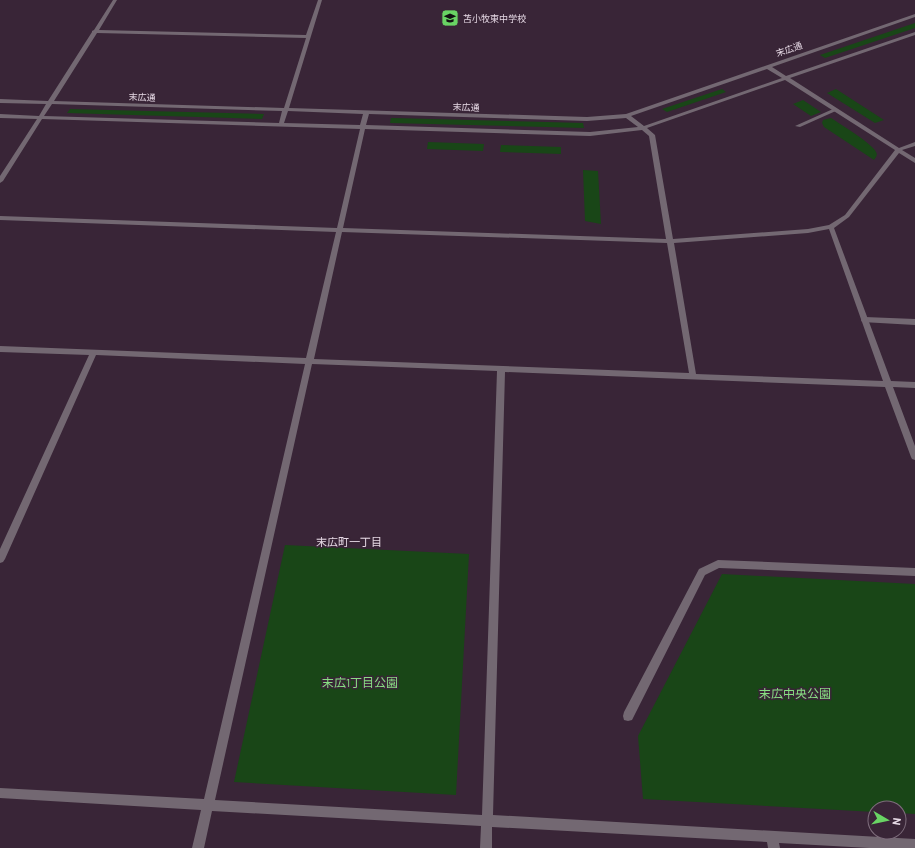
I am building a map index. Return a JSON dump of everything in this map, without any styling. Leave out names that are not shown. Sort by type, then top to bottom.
[{"type":"street","points":[[0,181],[114,0]]},
{"type":"street","points":[[280,125],[320,0]]},
{"type":"street","name":"末広通","points":[[0,101],[587,119],[627,116],[767,66],[915,16]]},
{"type":"street","points":[[94,31],[308,37]]},
{"type":"street","points":[[0,116],[590,134],[643,128],[915,33]]},
{"type":"street","points":[[767,66],[915,161]]},
{"type":"street","points":[[798,126],[835,110]]},
{"type":"street","points":[[198,848],[366,112]]},
{"type":"street","points":[[627,116],[652,135],[693,376]]},
{"type":"street","points":[[0,218],[670,241],[808,231],[832,227],[847,216],[898,150],[915,144]]},
{"type":"street","points":[[832,227],[915,457]]},
{"type":"street","points":[[865,320],[915,322]]},
{"type":"street","points":[[0,349],[915,385]]},
{"type":"street","points":[[0,559],[94,352]]},
{"type":"street","points":[[486,848],[501,368]]},
{"type":"street","points":[[628,716],[702,572],[718,564],[915,572]]},
{"type":"street","points":[[0,793],[487,821],[773,843],[915,845]]},
{"type":"green space","points":[[915,23],[915,28],[825,58],[820,55]]},
{"type":"green space","points":[[722,89],[726,92],[667,112],[662,109]]},
{"type":"green space","points":[[836,89],[884,120],[875,123],[827,93]]},
{"type":"green space","points":[[803,100],[821,112],[811,116],[793,104]]},
{"type":"green space","points":[[70,109],[264,114],[262,119],[67,113]]},
{"type":"green space","points":[[391,118],[583,123],[584,128],[390,123]]},
{"type":"green space","points":[[831,118],[874,148],[877,154],[874,160],[824,127],[822,123],[823,120]]},
{"type":"green space","points":[[428,142],[484,144],[483,151],[427,149]]},
{"type":"green space","points":[[501,145],[561,147],[561,154],[500,152]]},
{"type":"green space","points":[[583,170],[598,171],[601,224],[585,221]]},
{"type":"green space","name":"末広1丁目公園","points":[[285,545],[469,554],[456,795],[234,782]]},
{"type":"green space","name":"末広中央公園","points":[[722,574],[915,584],[915,814],[907,814],[907,800],[867,800],[867,812],[643,799],[638,736]]},
{"type":"place","name":"苫小牧東中学校","points":[[450,18]]},
{"type":"district","name":"末広町一丁目","points":[[349,541]]}]
